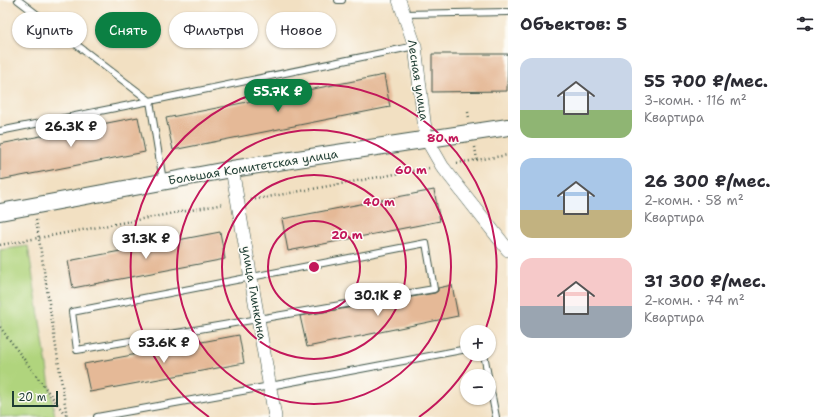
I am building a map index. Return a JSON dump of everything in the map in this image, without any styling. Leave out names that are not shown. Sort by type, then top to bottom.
[{"type":"street","name":"Лесная улица","points":[[399,0],[415,46],[426,138]]},
{"type":"street","name":"Большая Комитетская улица","points":[[0,212],[232,169],[426,138],[508,127]]},
{"type":"street","points":[[426,138],[442,166],[508,250]]},
{"type":"street","name":"улица Глинкина","points":[[232,169],[275,417]]},
{"type":"lane","points":[[18,0],[150,101],[163,181]]},
{"type":"lane","points":[[404,14],[508,12]]},
{"type":"lane","points":[[0,131],[415,46]]},
{"type":"lane","points":[[426,243],[434,288],[258,319],[77,350],[72,312],[426,243]]},
{"type":"lane","points":[[97,417],[460,350]]},
{"type":"lane","points":[[494,405],[496,417]]},
{"type":"path","points":[[0,245],[508,155]]},
{"type":"path","points":[[34,206],[66,417]]},
{"type":"path","points":[[0,327],[66,417]]},
{"type":"path","points":[[66,417],[71,417]]},
{"type":"green space","points":[[28,246],[55,417],[0,417],[0,250]]},
{"type":"building","points":[[432,54],[508,54],[507,91],[432,92]]},
{"type":"building","points":[[384,75],[390,107],[173,150],[166,118]]},
{"type":"building","points":[[138,117],[145,152],[0,180],[0,144]]},
{"type":"building","points":[[434,190],[440,221],[288,251],[282,219]]},
{"type":"building","points":[[220,232],[225,259],[73,288],[68,261]]},
{"type":"building","points":[[452,285],[458,316],[307,347],[300,316],[435,293],[438,291],[438,288]]},
{"type":"building","points":[[239,335],[244,363],[90,392],[84,364]]}]
